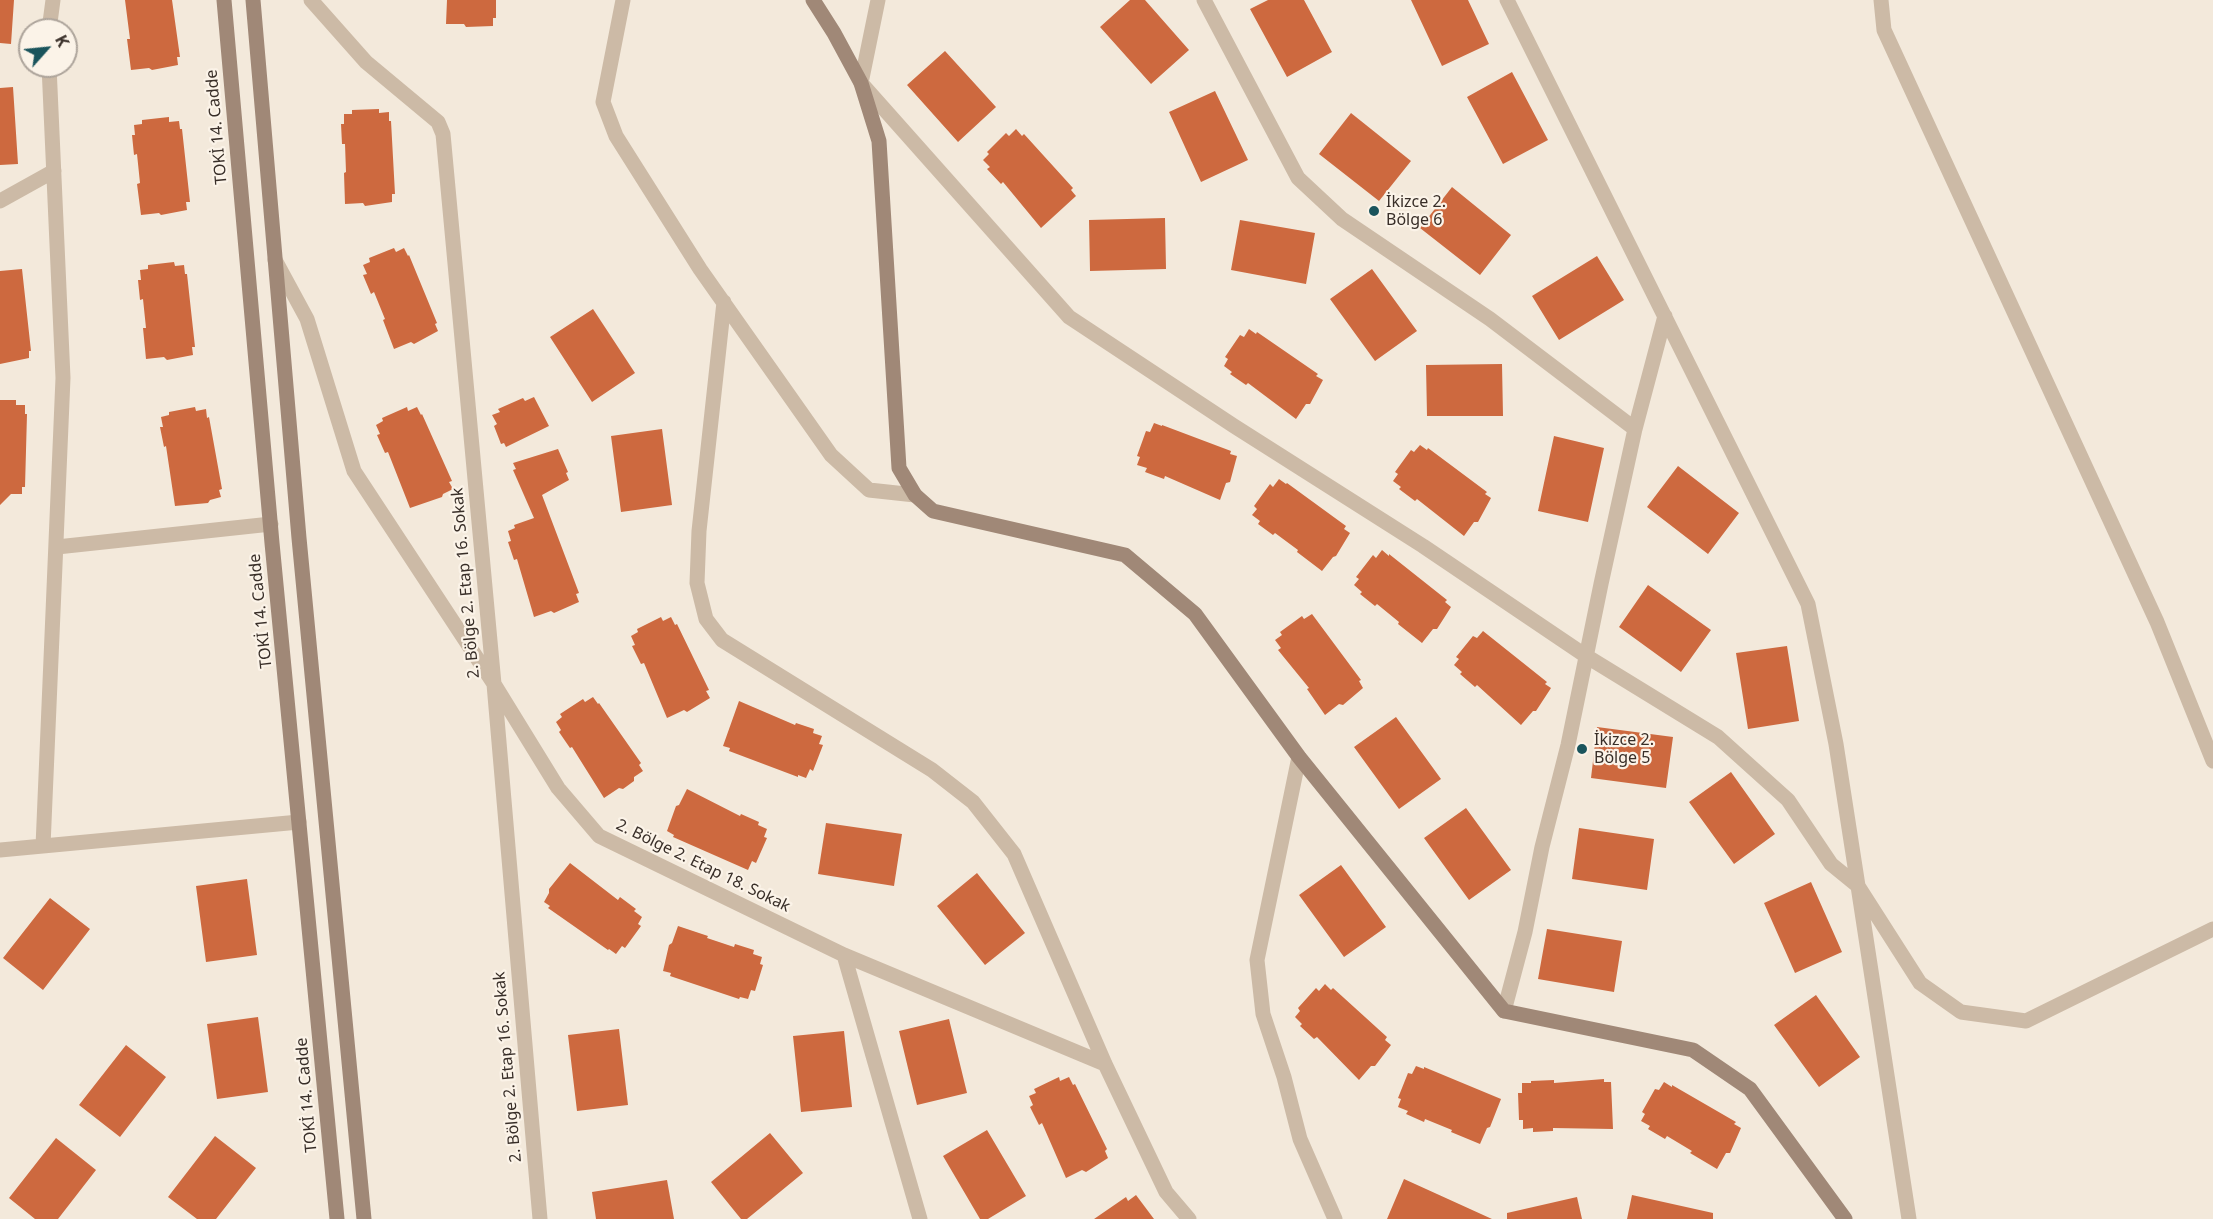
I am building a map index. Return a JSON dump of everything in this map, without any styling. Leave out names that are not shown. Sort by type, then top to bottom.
[{"type":"main road","name":"TOKİ 14. Cadde","points":[[224,0],[337,1219]]},
{"type":"main road","points":[[253,0],[300,550],[364,1219]]},
{"type":"main road","points":[[813,0],[861,83],[879,141],[899,468],[915,495],[933,511],[1125,555],[1195,614],[1299,757],[1504,1011],[1693,1050],[1750,1089],[1845,1219]]},
{"type":"street","points":[[50,18],[52,0]]},
{"type":"street","name":"2. Bölge 2. Etap 16. Sokak","points":[[311,0],[366,62],[438,122],[443,134],[494,684],[540,1219]]},
{"type":"street","points":[[623,0],[603,102],[616,136],[700,268],[831,455],[868,490],[915,495]]},
{"type":"street","points":[[878,0],[861,83],[1069,317],[1234,426],[1423,546],[1586,656],[1718,737],[1788,801],[1831,864],[1858,886],[1920,983],[1961,1012],[2026,1022],[2213,928]]},
{"type":"street","points":[[1204,0],[1298,178],[1349,225],[1490,319],[1635,429]]},
{"type":"street","points":[[1507,0],[1808,604],[1836,744],[1909,1219]]},
{"type":"street","points":[[1881,0],[1884,30],[2157,622],[2213,761]]},
{"type":"street","points":[[43,846],[63,378],[50,78]]},
{"type":"street","points":[[0,201],[54,171]]},
{"type":"street","name":"2. Bölge 2. Etap 18. Sokak","points":[[275,260],[307,319],[354,471],[494,684],[558,788],[599,836],[844,955],[1106,1064]]},
{"type":"street","points":[[724,302],[699,531],[697,583],[706,620],[722,640],[932,770],[972,802],[1014,854],[1106,1064],[1166,1192],[1189,1219]]},
{"type":"street","points":[[1504,1011],[1525,932],[1542,848],[1568,744],[1635,429],[1665,316]]},
{"type":"street","points":[[57,548],[271,524]]},
{"type":"street","points":[[1299,757],[1257,960],[1263,1014],[1284,1077],[1300,1139],[1335,1219]]},
{"type":"street","points":[[0,850],[299,822]]},
{"type":"street","points":[[844,955],[920,1219]]},
{"type":"building","points":[[0,0],[14,0],[11,44],[0,43]]},
{"type":"building","points":[[125,0],[172,0],[180,57],[177,57],[178,65],[152,70],[149,68],[131,70]]},
{"type":"building","points":[[447,0],[496,0],[496,18],[493,18],[493,26],[466,27],[464,24],[446,24]]},
{"type":"building","points":[[1130,0],[1145,0],[1189,50],[1151,84],[1100,27]]},
{"type":"building","points":[[1268,0],[1304,0],[1332,52],[1287,77],[1250,9]]},
{"type":"building","points":[[1411,0],[1468,0],[1489,44],[1442,66]]},
{"type":"building","points":[[945,51],[996,107],[958,142],[907,85]]},
{"type":"building","points":[[1512,72],[1548,140],[1503,164],[1467,97]]},
{"type":"building","points":[[13,87],[18,164],[0,165],[0,88]]},
{"type":"building","points":[[1215,91],[1248,160],[1201,182],[1169,112]]},
{"type":"building","points":[[379,109],[379,113],[389,112],[389,121],[391,121],[395,194],[392,194],[392,202],[365,206],[363,203],[345,204],[345,144],[342,144],[341,124],[344,124],[344,114],[352,114],[352,110]]},
{"type":"building","points":[[1351,113],[1411,161],[1379,201],[1319,154]]},
{"type":"building","points":[[169,117],[169,122],[179,121],[180,129],[182,129],[190,202],[186,202],[187,210],[161,215],[159,213],[141,215],[137,184],[140,183],[137,154],[134,155],[132,135],[135,135],[134,125],[142,124],[142,120]]},
{"type":"building","points":[[1016,129],[1022,136],[1024,134],[1073,188],[1071,190],[1076,196],[1041,228],[1003,182],[1001,184],[987,169],[990,167],[983,160],[989,154],[987,152],[1006,133],[1009,136]]},
{"type":"building","points":[[1452,187],[1511,235],[1480,275],[1420,228]]},
{"type":"building","points":[[1165,218],[1166,269],[1090,271],[1089,220]]},
{"type":"building","points":[[1240,220],[1315,233],[1306,284],[1231,270]]},
{"type":"building","points":[[394,248],[396,252],[404,248],[409,255],[437,323],[435,324],[438,331],[414,344],[411,342],[394,349],[374,292],[371,294],[363,275],[367,274],[363,265],[370,262],[369,258]]},
{"type":"building","points":[[1597,256],[1624,300],[1559,340],[1532,296]]},
{"type":"building","points":[[174,262],[175,266],[184,265],[185,274],[187,274],[195,347],[192,347],[193,355],[167,360],[164,357],[146,359],[143,328],[146,328],[143,299],[140,300],[138,280],[141,280],[140,270],[148,269],[148,265]]},
{"type":"building","points":[[22,269],[31,351],[29,351],[29,358],[0,364],[0,271]]},
{"type":"building","points":[[1372,269],[1417,331],[1375,361],[1330,299]]},
{"type":"building","points":[[593,309],[635,373],[592,402],[550,337]]},
{"type":"building","points":[[1249,329],[1256,334],[1257,332],[1318,374],[1316,376],[1323,380],[1310,404],[1306,404],[1296,419],[1248,383],[1246,385],[1230,374],[1232,372],[1224,366],[1228,359],[1225,357],[1240,335],[1244,337]]},
{"type":"building","points":[[1502,364],[1503,416],[1427,416],[1426,365]]},
{"type":"building","points":[[534,397],[549,426],[506,447],[504,443],[501,444],[494,426],[497,424],[492,415],[500,412],[498,409],[523,398],[525,401]]},
{"type":"building","points":[[0,400],[16,400],[16,405],[25,405],[25,414],[27,414],[25,487],[22,487],[22,494],[11,494],[0,505]]},
{"type":"building","points":[[195,407],[196,411],[206,409],[207,418],[209,417],[222,489],[219,490],[221,497],[210,500],[208,503],[175,506],[166,446],[164,447],[160,427],[163,427],[161,417],[169,415],[169,412]]},
{"type":"building","points":[[407,407],[408,411],[417,407],[422,414],[452,481],[449,482],[453,489],[443,494],[442,497],[410,508],[388,452],[385,453],[377,435],[380,434],[376,425],[383,421],[382,418]]},
{"type":"building","points":[[1154,423],[1231,451],[1230,454],[1237,456],[1230,482],[1226,483],[1220,500],[1165,476],[1164,479],[1145,472],[1147,468],[1137,465],[1140,457],[1137,456],[1146,431],[1150,432]]},
{"type":"building","points":[[662,429],[672,505],[621,512],[611,436]]},
{"type":"building","points":[[1554,436],[1604,448],[1588,522],[1538,511]]},
{"type":"building","points":[[1420,445],[1427,450],[1428,448],[1487,492],[1485,494],[1491,498],[1478,522],[1474,522],[1464,536],[1417,499],[1415,501],[1399,489],[1401,487],[1393,481],[1398,474],[1395,472],[1411,450],[1414,452]]},
{"type":"building","points":[[558,449],[569,480],[542,495],[579,593],[576,594],[579,602],[554,613],[551,611],[534,617],[517,559],[514,560],[508,542],[511,541],[508,531],[515,528],[514,525],[534,518],[513,470],[516,469],[513,463]]},
{"type":"building","points":[[1678,466],[1739,513],[1708,554],[1647,507]]},
{"type":"building","points":[[1279,479],[1346,526],[1344,529],[1350,533],[1336,556],[1322,571],[1275,533],[1273,535],[1258,524],[1260,521],[1252,515],[1257,509],[1254,506],[1270,484],[1273,487]]},
{"type":"building","points":[[1382,550],[1447,600],[1445,602],[1451,607],[1437,629],[1433,629],[1422,643],[1377,604],[1375,606],[1360,594],[1362,592],[1354,585],[1359,579],[1356,577],[1373,555],[1376,558]]},
{"type":"building","points":[[1648,585],[1711,630],[1681,672],[1619,627]]},
{"type":"building","points":[[1312,614],[1361,680],[1359,681],[1363,688],[1343,705],[1339,704],[1325,715],[1307,689],[1309,688],[1278,650],[1281,648],[1275,640],[1282,635],[1280,632],[1302,616],[1304,619]]},
{"type":"building","points":[[661,617],[663,621],[671,617],[675,625],[677,624],[709,690],[706,691],[710,698],[687,712],[684,710],[667,718],[644,663],[641,664],[632,646],[635,645],[631,636],[638,632],[637,629]]},
{"type":"building","points":[[1483,631],[1547,682],[1545,684],[1551,688],[1536,711],[1533,711],[1521,725],[1477,685],[1475,687],[1460,674],[1462,672],[1454,665],[1459,659],[1456,657],[1473,636],[1477,638]]},
{"type":"building","points":[[1787,646],[1799,721],[1748,729],[1736,653]]},
{"type":"building","points":[[593,697],[641,763],[639,765],[643,771],[623,789],[619,788],[604,798],[572,747],[570,748],[559,732],[561,730],[556,722],[562,717],[560,714],[583,699],[585,702]]},
{"type":"building","points":[[739,701],[795,725],[796,723],[814,729],[813,733],[822,736],[819,744],[823,745],[813,771],[810,769],[806,778],[729,751],[730,748],[723,746]]},
{"type":"building","points":[[1396,717],[1441,779],[1399,809],[1354,747]]},
{"type":"building","points":[[1597,727],[1673,737],[1666,788],[1591,778]]},
{"type":"building","points":[[1731,772],[1775,834],[1734,864],[1689,802]]},
{"type":"building","points":[[687,789],[740,816],[741,814],[759,822],[758,825],[767,829],[764,837],[767,838],[756,863],[752,861],[748,870],[673,837],[674,835],[667,831],[676,806],[679,805]]},
{"type":"building","points":[[1466,808],[1511,870],[1469,900],[1424,838]]},
{"type":"building","points":[[826,823],[902,834],[894,886],[818,874]]},
{"type":"building","points":[[1579,828],[1654,839],[1647,890],[1572,879]]},
{"type":"building","points":[[570,863],[618,900],[620,897],[636,909],[634,911],[642,917],[638,924],[641,926],[625,948],[622,946],[616,954],[548,908],[550,906],[544,902],[549,889]]},
{"type":"building","points":[[1341,865],[1386,927],[1344,957],[1299,895]]},
{"type":"building","points":[[977,873],[1025,933],[985,965],[937,906]]},
{"type":"building","points":[[247,879],[257,955],[206,962],[196,886]]},
{"type":"building","points":[[1811,882],[1842,952],[1795,973],[1764,903]]},
{"type":"building","points":[[50,898],[90,929],[43,990],[3,958]]},
{"type":"building","points":[[678,926],[734,947],[735,944],[754,950],[753,954],[762,957],[760,964],[763,965],[755,991],[751,990],[748,999],[740,997],[739,999],[670,976],[671,973],[663,971],[669,945],[672,943]]},
{"type":"building","points":[[1547,929],[1622,941],[1614,992],[1538,979]]},
{"type":"building","points":[[1325,984],[1331,990],[1333,988],[1387,1037],[1385,1040],[1391,1045],[1375,1066],[1371,1066],[1359,1080],[1317,1037],[1314,1039],[1300,1026],[1302,1024],[1295,1017],[1300,1011],[1298,1008],[1316,988],[1319,991]]},
{"type":"building","points":[[1816,995],[1860,1057],[1819,1087],[1774,1025]]},
{"type":"building","points":[[258,1017],[268,1092],[217,1099],[207,1024]]},
{"type":"building","points":[[949,1019],[967,1093],[917,1105],[899,1031]]},
{"type":"building","points":[[619,1029],[628,1105],[577,1111],[568,1035]]},
{"type":"building","points":[[844,1031],[852,1107],[801,1112],[793,1036]]},
{"type":"building","points":[[126,1045],[166,1077],[120,1137],[79,1105]]},
{"type":"building","points":[[1416,1066],[1424,1069],[1424,1067],[1501,1099],[1490,1127],[1487,1128],[1480,1144],[1425,1119],[1424,1122],[1406,1114],[1408,1111],[1398,1107],[1401,1099],[1398,1098],[1408,1073],[1412,1074]]},
{"type":"building","points":[[1059,1077],[1060,1081],[1069,1077],[1073,1085],[1075,1084],[1107,1149],[1105,1151],[1108,1158],[1086,1172],[1082,1170],[1066,1178],[1042,1123],[1039,1125],[1030,1107],[1033,1105],[1029,1096],[1036,1093],[1034,1089]]},
{"type":"building","points":[[1604,1079],[1604,1082],[1611,1082],[1613,1129],[1553,1128],[1553,1131],[1533,1132],[1533,1128],[1523,1129],[1523,1120],[1519,1120],[1518,1093],[1522,1093],[1522,1083]]},
{"type":"building","points":[[1664,1082],[1736,1122],[1734,1124],[1741,1128],[1730,1153],[1726,1153],[1717,1169],[1667,1136],[1665,1139],[1648,1129],[1650,1126],[1641,1121],[1645,1114],[1642,1112],[1655,1089],[1659,1090]]},
{"type":"building","points":[[987,1130],[1026,1196],[988,1219],[980,1219],[943,1156]]},
{"type":"building","points":[[770,1133],[803,1173],[747,1219],[741,1219],[711,1182]]},
{"type":"building","points":[[215,1136],[256,1168],[216,1219],[197,1219],[168,1197]]},
{"type":"building","points":[[56,1138],[96,1170],[58,1219],[35,1219],[9,1198]]},
{"type":"building","points":[[1404,1179],[1492,1219],[1387,1219]]},
{"type":"building","points":[[667,1180],[674,1219],[596,1219],[592,1192]]},
{"type":"building","points":[[1136,1195],[1154,1219],[1094,1219],[1126,1197],[1128,1201]]},
{"type":"building","points":[[1632,1195],[1713,1213],[1713,1219],[1627,1219]]},
{"type":"building","points":[[1577,1197],[1582,1219],[1507,1219],[1507,1213]]},
{"type":"place","name":"İkizce 2. Bölge 6","points":[[1374,211]]},
{"type":"place","name":"İkizce 2. Bölge 5","points":[[1582,749]]}]
